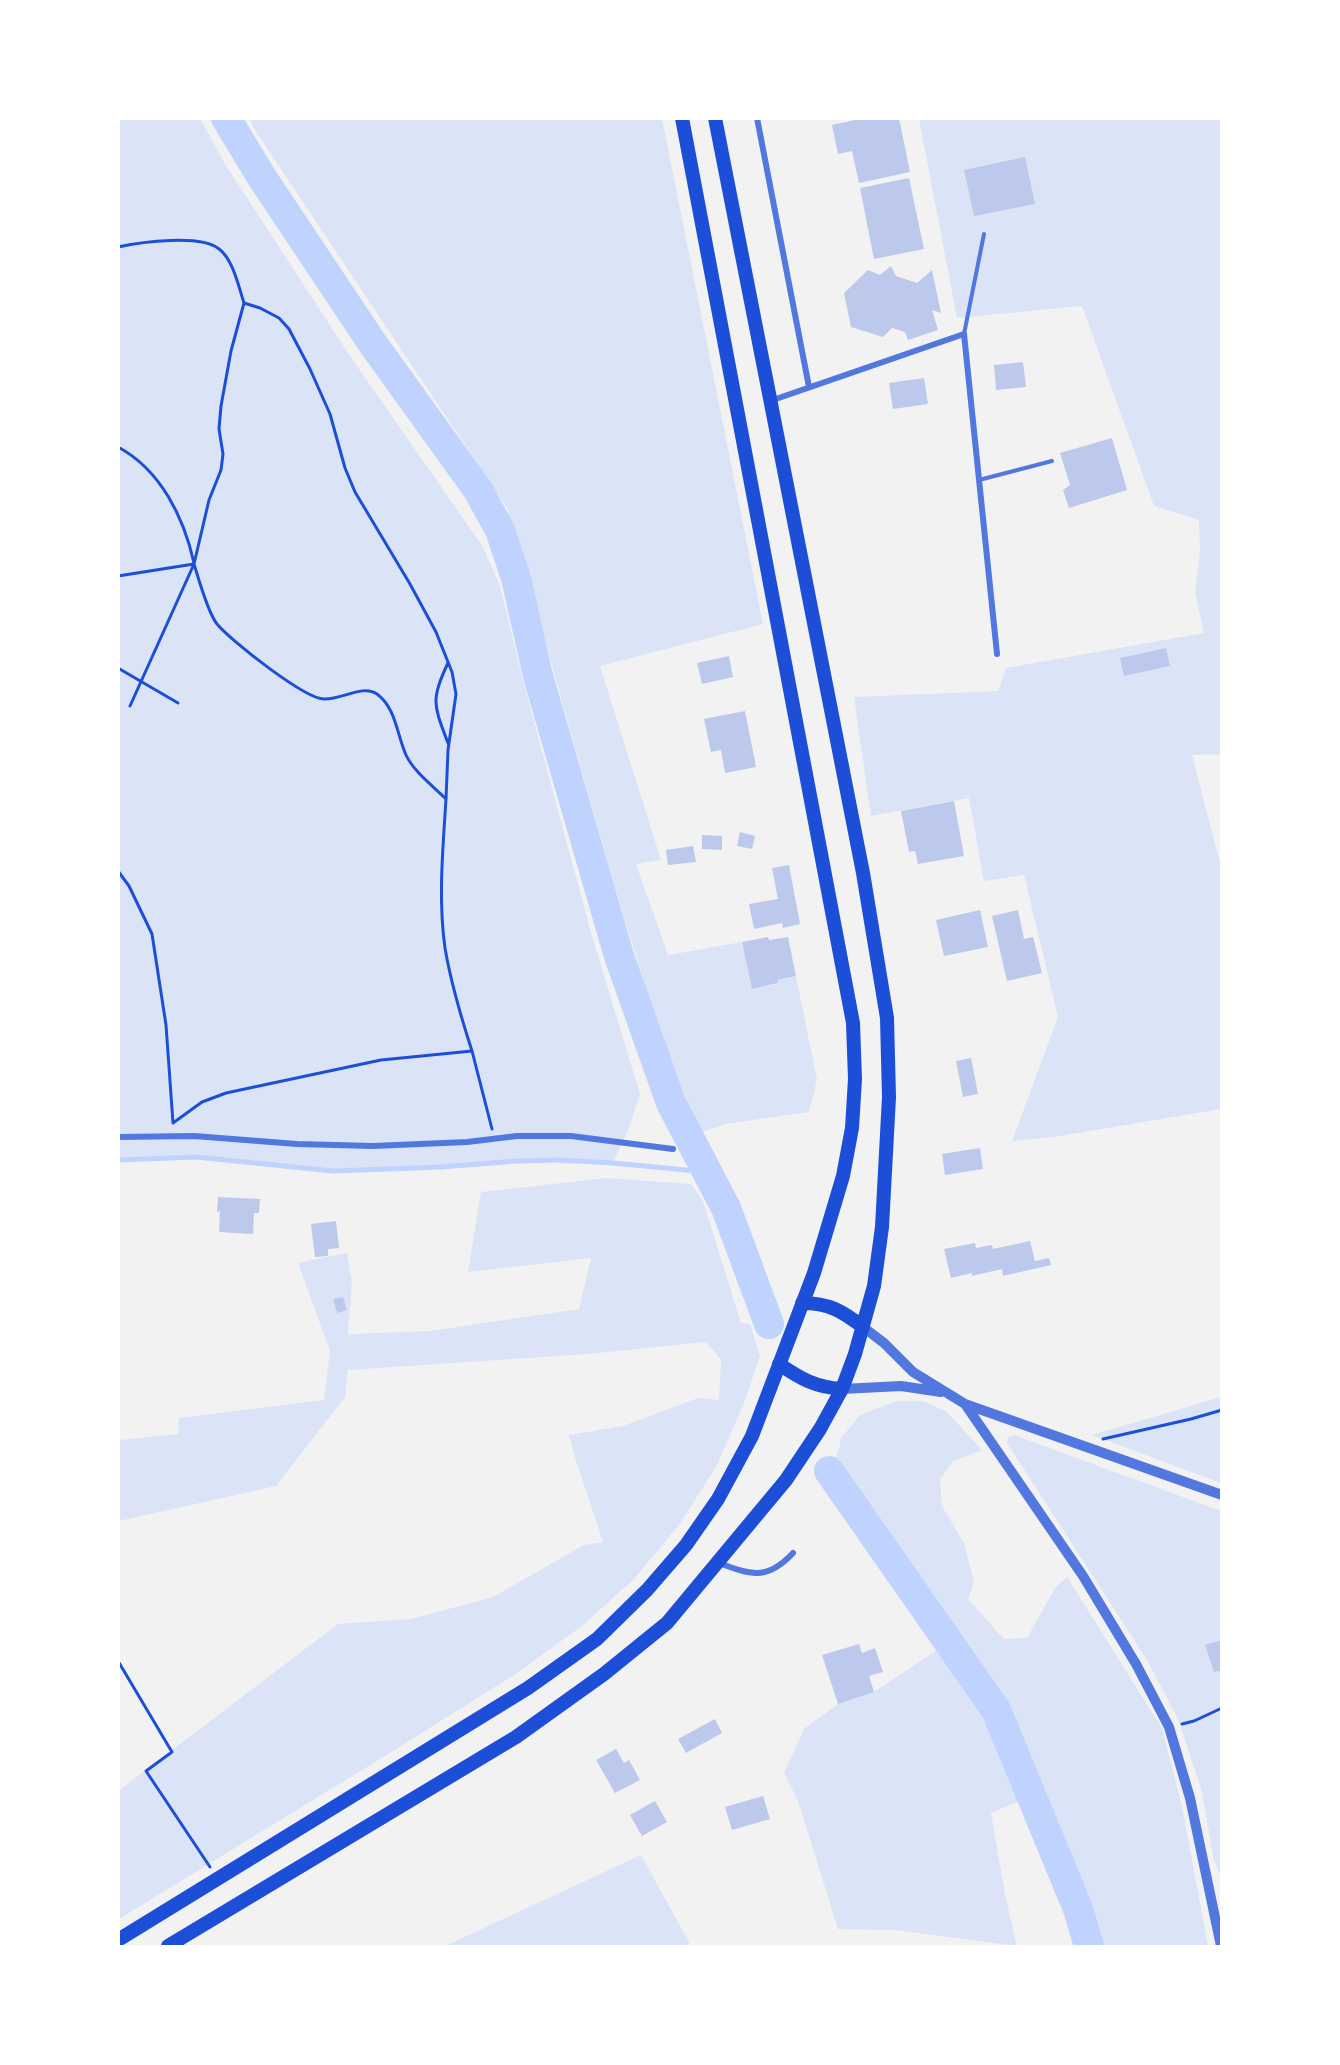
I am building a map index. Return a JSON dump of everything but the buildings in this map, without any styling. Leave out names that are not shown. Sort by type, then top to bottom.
[{"type":"highway","points":[[118,1940],[528,1688],[597,1639],[655,1581],[686,1545],[718,1499],[752,1436],[814,1273],[843,1176],[852,1128],[853,1023],[682,118]]},
{"type":"highway","points":[[168,1947],[516,1737],[604,1674],[667,1623],[786,1480],[820,1429],[842,1389],[863,1327],[874,1286],[882,1227],[889,1097],[887,1018],[863,873],[715,118]]},
{"type":"highway","points":[[802,1303],[818,1303],[833,1307],[863,1327]]},
{"type":"highway","points":[[779,1364],[812,1384],[842,1389]]},
{"type":"street","points":[[757,118],[809,387]]},
{"type":"street","points":[[770,401],[964,334],[997,654]]},
{"type":"street","points":[[118,1137],[174,1136],[297,1144],[373,1146],[466,1142],[517,1136],[571,1137],[673,1149]]},
{"type":"street","points":[[863,1327],[885,1344],[913,1372],[965,1404],[1221,1496]]},
{"type":"street","points":[[842,1389],[901,1386],[944,1392]]},
{"type":"street","points":[[965,1404],[1083,1576],[1136,1664],[1169,1727],[1190,1798],[1221,1947]]},
{"type":"street","points":[[718,1563],[745,1573],[761,1573],[780,1566],[793,1553]]},
{"type":"street","points":[[1212,1907],[1221,1915]]},
{"type":"lane","points":[[964,334],[984,234]]},
{"type":"lane","points":[[979,480],[1052,461]]},
{"type":"path","points":[[118,247],[144,242],[207,243],[220,249],[231,266],[244,303],[231,351],[221,406],[219,429],[223,454],[221,470],[209,500],[194,564],[130,706]]},
{"type":"path","points":[[244,303],[279,318],[289,329],[330,414],[345,468],[355,492],[410,584],[448,663],[456,694],[449,744],[446,799],[442,900],[445,946],[455,998],[472,1051],[494,1138]]},
{"type":"path","points":[[118,447],[128,452],[153,475],[172,503],[188,535],[194,564],[216,623],[244,649],[314,698],[327,700],[367,690],[375,692],[385,700],[392,713],[407,756],[446,799]]},
{"type":"path","points":[[118,576],[194,564]]},
{"type":"path","points":[[448,663],[434,699],[449,744]]},
{"type":"path","points":[[118,668],[178,704]]},
{"type":"path","points":[[118,871],[129,886],[152,934],[166,1025],[174,1136]]},
{"type":"path","points":[[173,1123],[202,1102],[226,1093],[381,1060],[472,1051]]},
{"type":"path","points":[[1078,1444],[1191,1419],[1221,1410]]},
{"type":"path","points":[[118,1661],[171,1752],[146,1771],[218,1879]]},
{"type":"path","points":[[1169,1727],[1194,1721],[1221,1708]]},
{"type":"shaded area","points":[[118,119],[200,119],[225,164],[350,356],[483,547],[500,586],[523,681],[592,936],[640,1094],[628,1130],[613,1163],[517,1161],[441,1167],[333,1171],[196,1157],[119,1160]]},
{"type":"shaded area","points":[[250,119],[662,119],[763,624],[600,666],[661,860],[636,864],[668,955],[742,942],[752,989],[777,984],[777,980],[796,976],[817,1080],[809,1112],[726,1124],[699,1133],[658,1027],[616,891],[555,677],[530,579],[507,508],[253,127]]},
{"type":"shaded area","points":[[919,119],[1221,119],[1222,754],[1192,755],[1221,867],[1221,1109],[1054,1137],[1012,1141],[1058,1017],[1024,875],[984,881],[969,798],[871,816],[854,697],[998,691],[1006,668],[1204,633],[1195,592],[1200,551],[1199,520],[1154,506],[1082,306],[957,318]]},
{"type":"shaded area","points":[[606,1178],[691,1184],[703,1201],[741,1323],[750,1324],[760,1356],[744,1403],[716,1467],[679,1525],[634,1579],[582,1626],[514,1675],[119,1919],[118,1791],[338,1624],[411,1619],[493,1597],[584,1545],[603,1542],[569,1435],[623,1426],[698,1398],[719,1400],[721,1360],[706,1342],[588,1354],[348,1370],[345,1397],[276,1486],[119,1521],[119,1440],[178,1434],[179,1418],[324,1400],[330,1351],[298,1263],[347,1253],[352,1282],[348,1334],[430,1331],[579,1309],[591,1258],[468,1272],[481,1192]]},
{"type":"shaded area","points":[[1221,1397],[1221,1483],[1092,1435]]},
{"type":"shaded area","points":[[896,1401],[923,1401],[947,1412],[982,1450],[952,1462],[940,1480],[942,1506],[964,1543],[974,1582],[968,1599],[1004,1639],[1027,1638],[1055,1588],[1067,1577],[1162,1728],[1182,1806],[1208,1946],[1089,1946],[1078,1909],[1031,1796],[991,1813],[1017,1946],[895,1930],[838,1929],[798,1801],[784,1773],[804,1729],[838,1704],[874,1692],[948,1643],[829,1471],[839,1449],[841,1438],[860,1415]]},
{"type":"shaded area","points":[[1014,1435],[1221,1511],[1221,1877],[1214,1861],[1202,1792],[1178,1719],[1147,1660],[1007,1443],[1008,1438]]},
{"type":"shaded area","points":[[641,1855],[689,1942],[689,1946],[445,1946]]},
{"type":"waterway","points":[[226,118],[261,176],[373,344],[478,490],[500,530],[516,578],[538,676],[619,956],[671,1103],[726,1208],[769,1324]]},
{"type":"waterway","points":[[118,1160],[196,1157],[333,1171],[559,1160],[707,1172]]},
{"type":"waterway","points":[[829,1471],[996,1710],[1078,1909],[1089,1946]]}]
